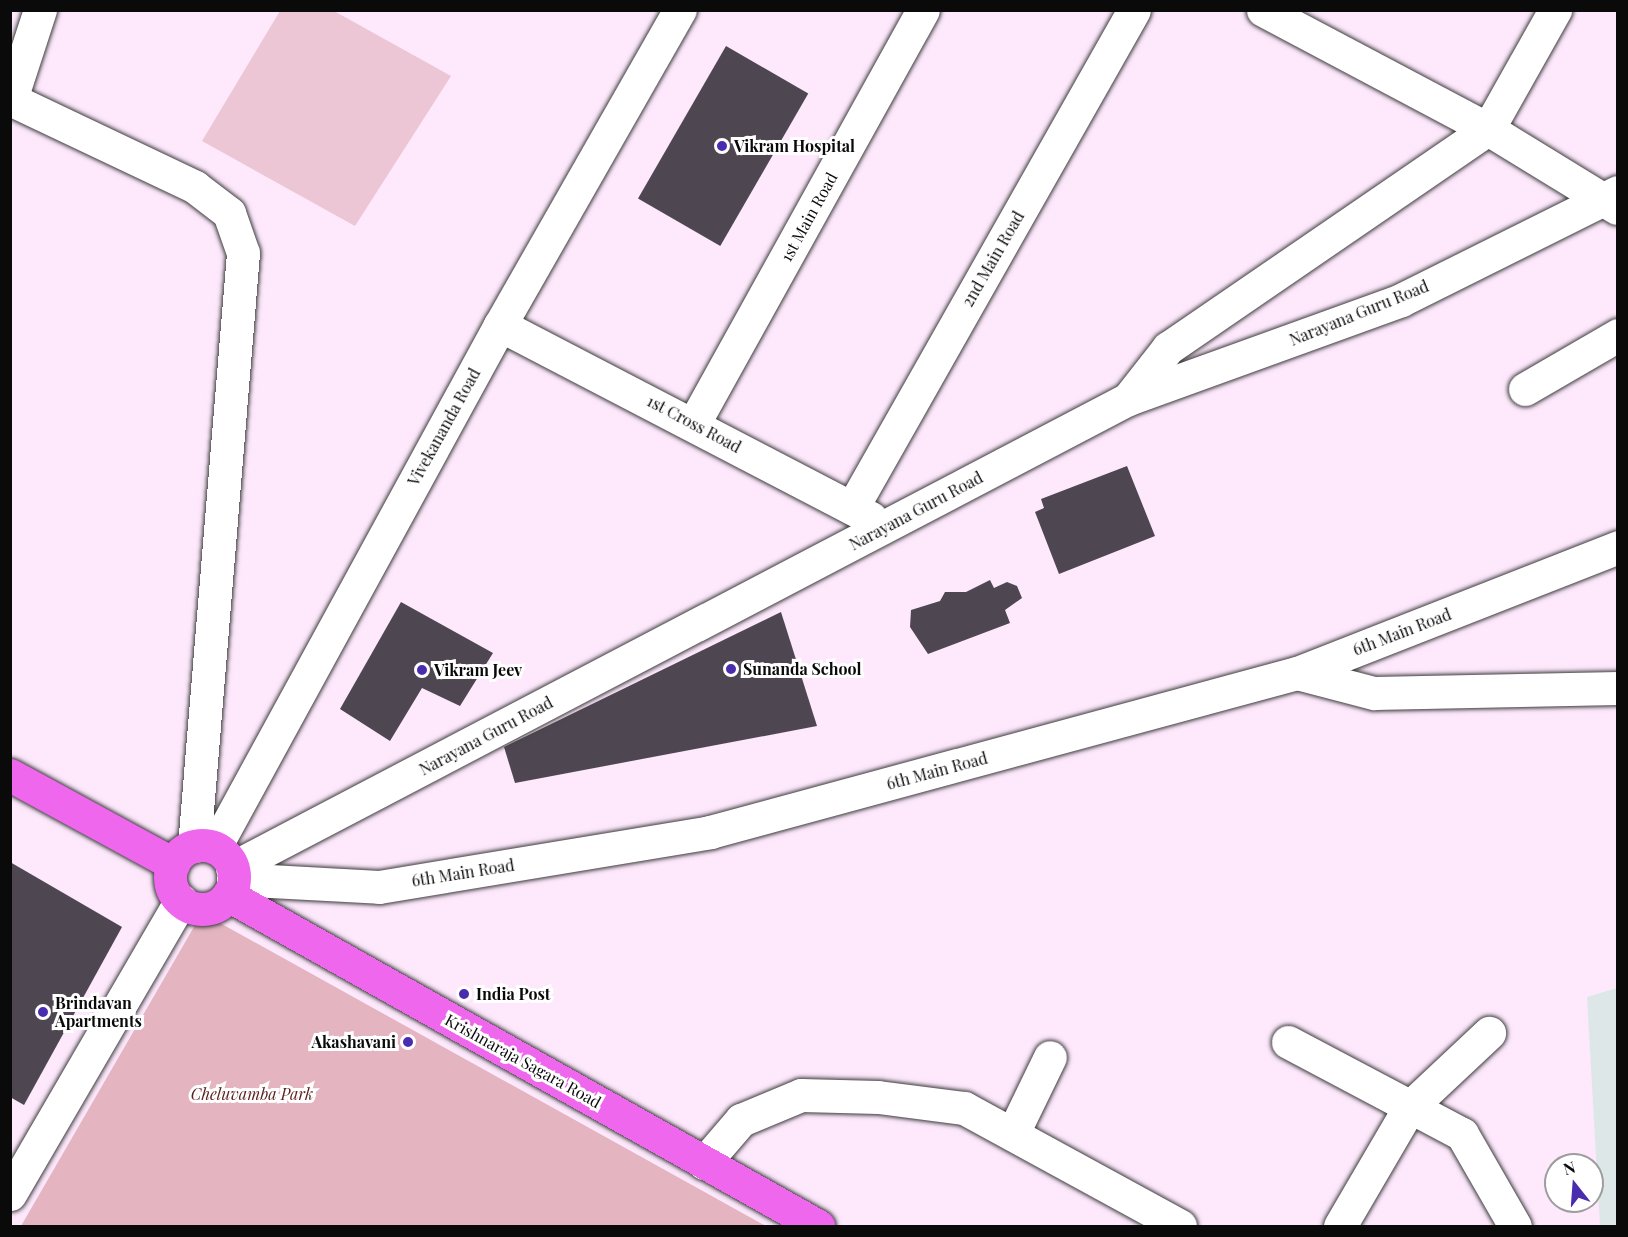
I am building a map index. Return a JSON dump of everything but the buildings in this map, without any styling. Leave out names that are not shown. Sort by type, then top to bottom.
[{"type":"main road","name":"Krishnaraja Sagara Road","points":[[10,775],[212,867],[704,1162],[818,1227]]},
{"type":"main road","points":[[212,867],[205,909],[181,900],[172,888],[212,867]]},
{"type":"street","points":[[40,10],[11,99],[195,187],[229,213],[243,253],[212,867]]},
{"type":"street","name":"Vivekananda Road","points":[[212,867],[500,325],[680,10]]},
{"type":"street","name":"1st Main Road","points":[[694,423],[923,10]]},
{"type":"street","name":"2nd Main Road","points":[[852,508],[1134,10]]},
{"type":"street","points":[[1263,10],[1488,129],[1612,200]]},
{"type":"street","points":[[1128,399],[1168,348],[1488,129],[1555,10]]},
{"type":"street","name":"Narayana Guru Road","points":[[212,867],[887,526],[1128,399],[1401,300],[1612,200]]},
{"type":"street","name":"1st Cross Road","points":[[500,325],[694,423],[887,526]]},
{"type":"street","points":[[1525,389],[1617,335]]},
{"type":"street","name":"6th Main Road","points":[[212,867],[379,887],[710,832],[1297,673],[1617,547]]},
{"type":"street","points":[[1297,673],[1374,693],[1617,688]]},
{"type":"street","points":[[10,1194],[181,900]]},
{"type":"street","points":[[1340,1227],[1409,1108],[1489,1033]]},
{"type":"street","points":[[1288,1042],[1462,1134],[1515,1227]]},
{"type":"street","points":[[1014,1131],[1050,1057]]},
{"type":"street","points":[[704,1162],[741,1120],[801,1095],[964,1108],[1014,1131],[1179,1227]]},
{"type":"shaded area","points":[[280,11],[334,11],[451,76],[355,226],[202,141]]},
{"type":"shaded area","points":[[1617,988],[1617,1226],[1600,1226],[1599,1213],[1604,1213],[1604,1153],[1596,1153],[1587,997]]},
{"type":"green space","name":"Cheluvamba Park","points":[[202,913],[766,1226],[21,1226]]},
{"type":"place","name":"Vikram Hospital","points":[[722,146]]},
{"type":"place","name":"Sunanda School","points":[[731,669]]},
{"type":"place","name":"Vikram Jeev","points":[[422,670]]},
{"type":"place","name":"India Post","points":[[464,994]]},
{"type":"place","name":"Brindavan Apartments","points":[[43,1012]]},
{"type":"place","name":"Akashavani","points":[[408,1042]]}]
